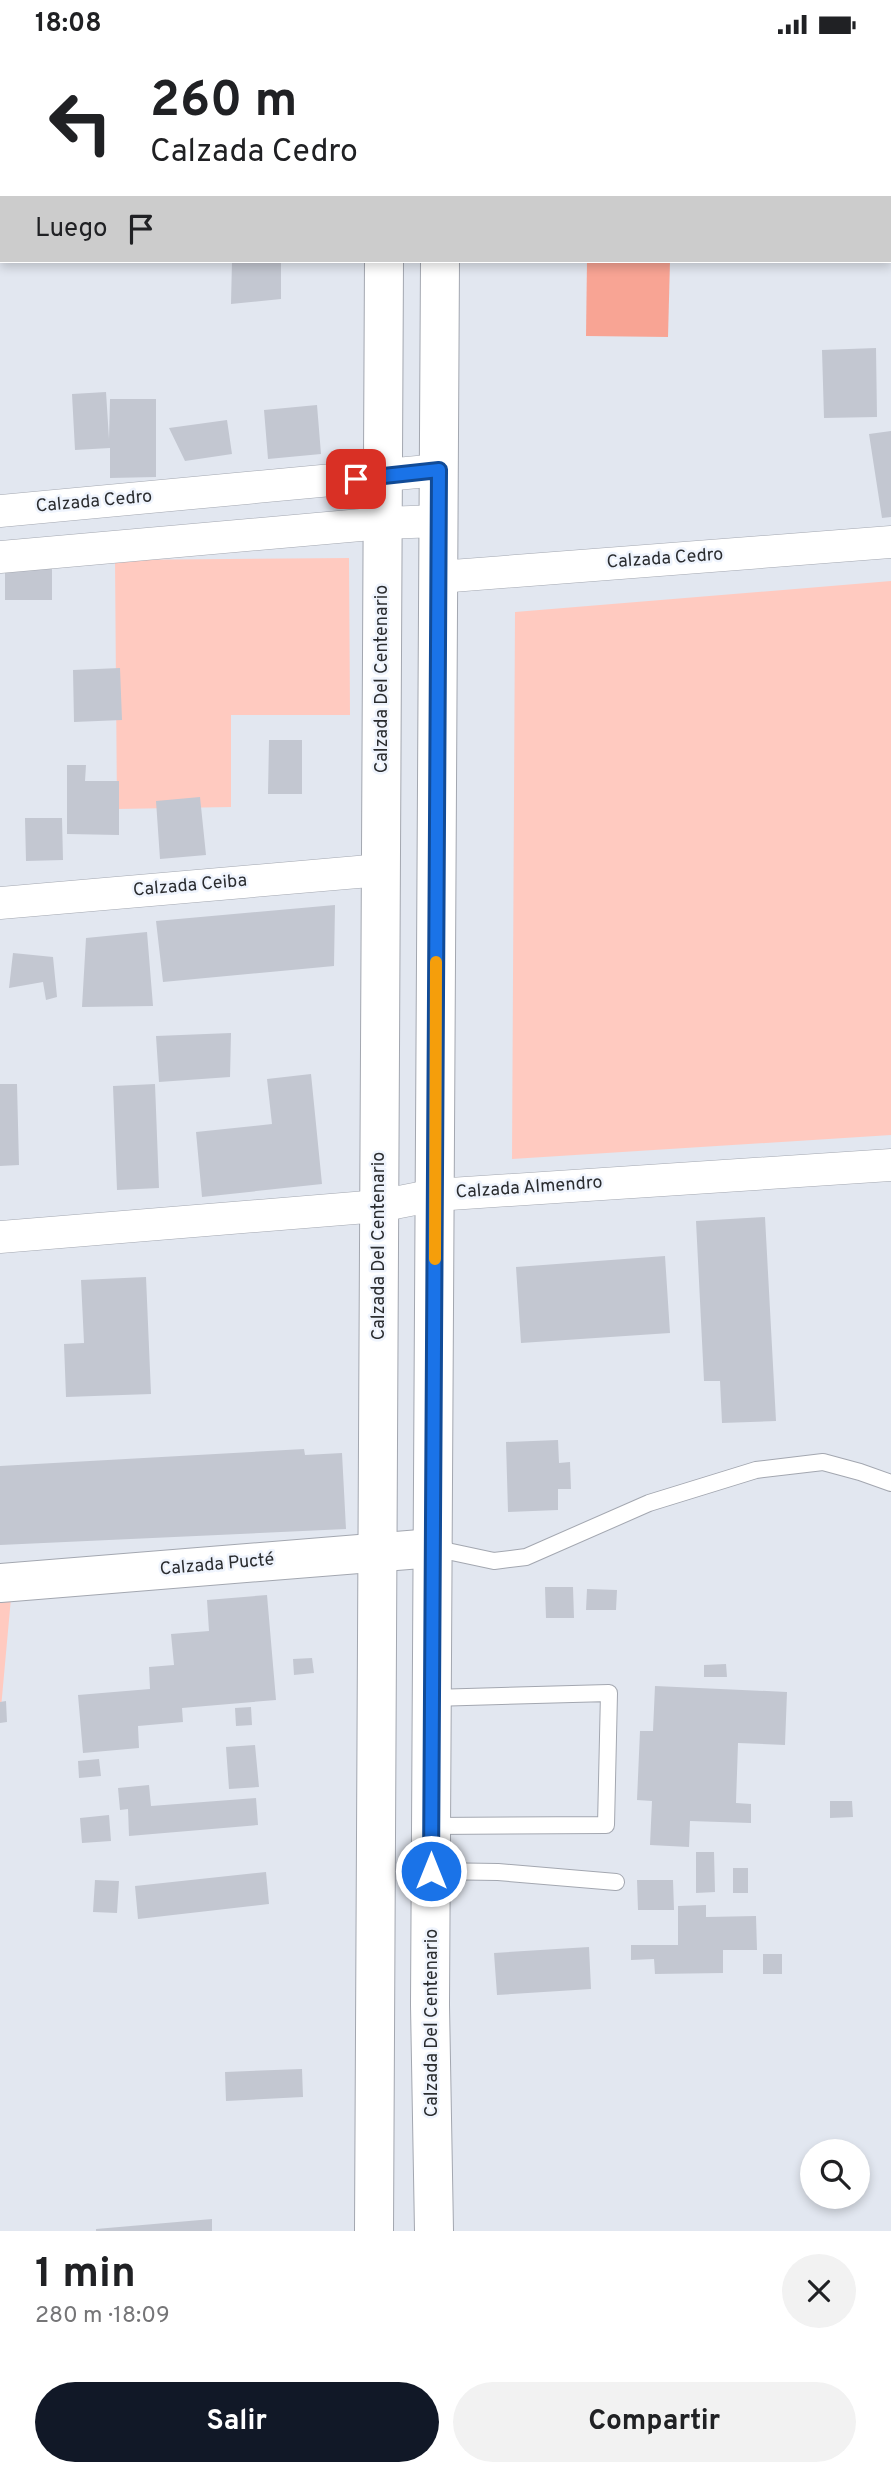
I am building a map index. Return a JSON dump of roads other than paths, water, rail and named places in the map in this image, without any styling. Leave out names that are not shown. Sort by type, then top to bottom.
[{"type":"main road","name":"Calzada Del Centenario","points":[[374,2231],[384,263]]},
{"type":"main road","name":"Calzada Del Centenario","points":[[434,2218],[430,2005],[440,263]]},
{"type":"main road","name":"Calzada Pucté","points":[[0,1583],[433,1548]]},
{"type":"main road","points":[[434,2218],[463,2231]]},
{"type":"street","name":"Calzada Cedro","points":[[0,511],[439,470]]},
{"type":"street","points":[[0,557],[383,523],[439,521]]},
{"type":"street","name":"Calzada Cedro","points":[[439,577],[891,542]]},
{"type":"street","name":"Calzada Ceiba","points":[[0,903],[381,870]]},
{"type":"street","name":"Calzada Almendro","points":[[0,1237],[379,1206],[435,1195],[891,1165]]},
{"type":"lane","points":[[433,1548],[494,1560],[526,1557],[649,1503],[756,1470],[823,1462],[891,1483]]},
{"type":"lane","points":[[431,1826],[606,1825],[609,1693],[432,1698]]},
{"type":"lane","points":[[431,1871],[498,1872],[617,1882]]}]
